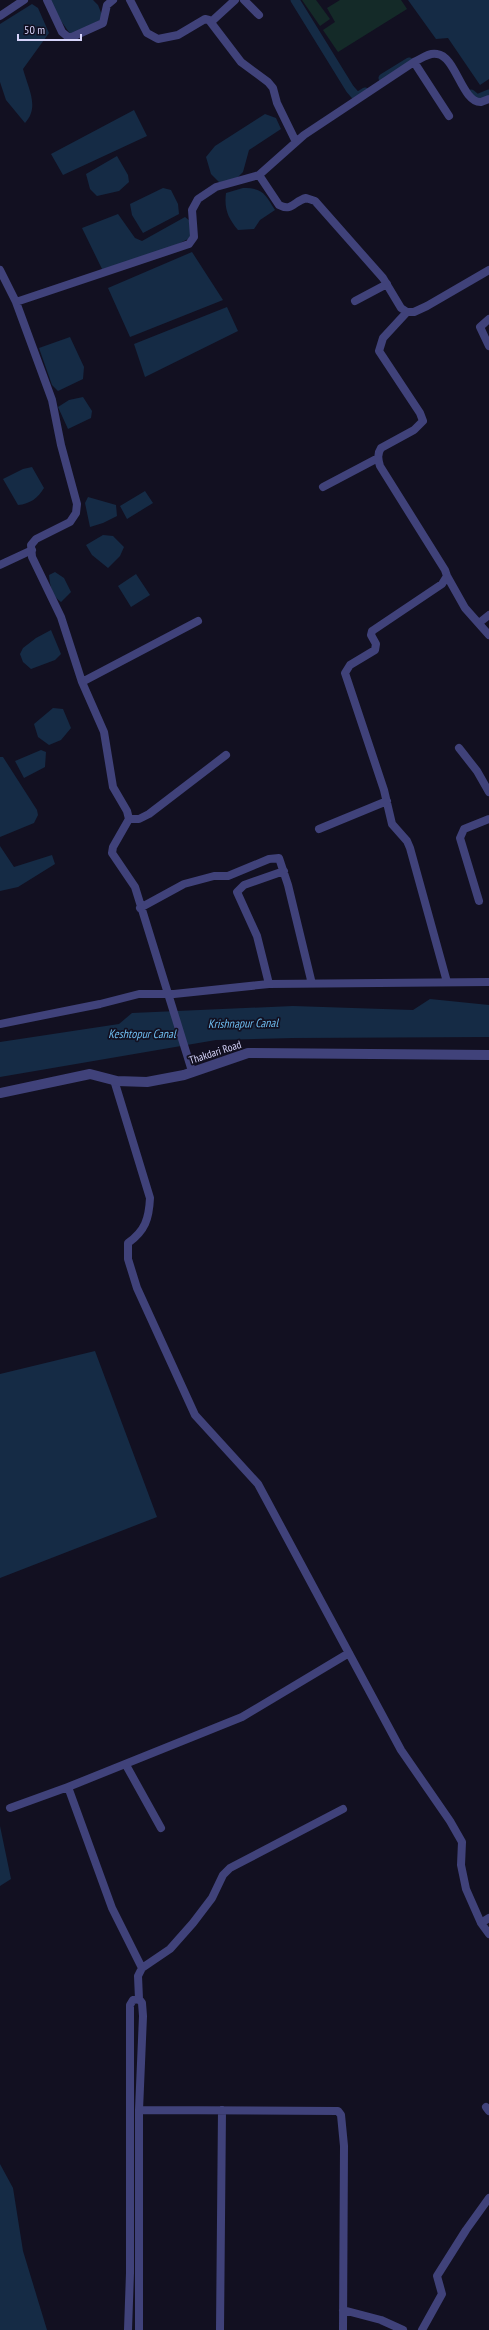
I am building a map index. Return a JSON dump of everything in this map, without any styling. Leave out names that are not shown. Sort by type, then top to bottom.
[{"type":"street","points":[[0,16],[24,0]]},
{"type":"street","points":[[47,0],[62,32],[72,38],[103,23],[107,5],[112,0]]},
{"type":"street","points":[[130,0],[147,33],[162,40],[172,37],[205,19],[211,22],[240,62],[268,82],[273,88],[277,103],[296,142]]},
{"type":"street","points":[[211,22],[235,0]]},
{"type":"street","points":[[244,0],[259,15]]},
{"type":"street","points":[[16,302],[182,247],[194,238],[192,210],[198,199],[216,187],[259,175],[296,142],[414,62],[433,54],[442,55],[472,100],[477,102],[488,101]]},
{"type":"street","points":[[414,62],[449,116]]},
{"type":"street","points":[[259,175],[279,204],[283,207],[292,207],[306,198],[315,201],[387,284],[401,308],[407,312],[414,312],[427,306],[489,270]]},
{"type":"street","points":[[0,270],[16,302],[52,400],[61,445],[77,504],[76,513],[70,522],[36,539],[32,545],[32,557],[61,617],[82,682],[104,732],[113,787],[127,811],[129,819],[113,846],[112,853],[135,887],[140,908],[192,1071]]},
{"type":"street","points":[[355,301],[387,284]]},
{"type":"street","points":[[407,312],[383,338],[379,351],[381,357],[420,413],[423,421],[414,430],[381,448],[378,452],[380,466],[445,570],[465,608],[489,635]]},
{"type":"street","points":[[489,319],[480,327],[489,346]]},
{"type":"street","points":[[323,487],[378,458]]},
{"type":"street","points":[[0,565],[32,550]]},
{"type":"street","points":[[447,576],[442,584],[372,631],[371,635],[376,644],[375,650],[346,668],[346,680],[386,801],[392,824],[408,841],[447,982]]},
{"type":"street","points":[[479,624],[489,615]]},
{"type":"street","points":[[82,682],[198,621]]},
{"type":"street","points":[[459,748],[477,771],[489,792]]},
{"type":"street","points":[[129,819],[139,819],[149,814],[226,755]]},
{"type":"street","points":[[318,829],[386,801]]},
{"type":"street","points":[[479,900],[460,838],[464,829],[489,819]]},
{"type":"street","points":[[140,908],[184,884],[214,876],[228,876],[269,859],[279,858],[284,871],[312,984]]},
{"type":"street","points":[[269,984],[257,936],[238,892],[244,885],[284,871]]},
{"type":"street","points":[[0,1024],[100,1004],[139,994],[168,994],[269,984],[489,982]]},
{"type":"street","name":"Thakdari Road","points":[[0,1094],[90,1074],[114,1080],[147,1082],[192,1071],[248,1053],[489,1055]]},
{"type":"street","points":[[114,1080],[150,1198],[150,1215],[144,1229],[128,1243],[128,1259],[137,1288],[195,1415],[258,1484],[401,1750],[450,1821],[462,1842],[463,1853],[461,1865],[466,1889],[481,1923],[489,1934]]},
{"type":"street","points":[[10,1808],[126,1765],[242,1717],[349,1652]]},
{"type":"street","points":[[126,1765],[160,1828]]},
{"type":"street","points":[[68,1787],[112,1908],[142,1968]]},
{"type":"street","points":[[139,2330],[139,2110],[143,2016],[142,2003],[139,1999],[138,1976],[142,1968],[170,1949],[193,1923],[212,1898],[223,1875],[230,1868],[343,1809]]},
{"type":"street","points":[[481,1923],[489,1918]]},
{"type":"street","points":[[128,2330],[130,2273],[130,2005],[134,2000],[139,1999]]},
{"type":"street","points":[[139,2110],[333,2109],[338,2111],[341,2115],[344,2146],[342,2330]]},
{"type":"street","points":[[220,2330],[222,2110]]},
{"type":"street","points":[[422,2330],[442,2294],[438,2276],[466,2230],[489,2198]]},
{"type":"street","points":[[343,2310],[381,2320],[403,2330]]},
{"type":"green space","points":[[302,0],[316,0],[330,19],[320,26]]},
{"type":"green space","points":[[340,0],[401,0],[407,9],[338,52],[323,30],[335,22],[327,8]]},
{"type":"water","points":[[50,0],[93,0],[98,5],[102,15],[100,20],[71,35],[56,14]]},
{"type":"water","points":[[408,0],[489,0],[489,79],[480,85],[448,38],[436,39]]},
{"type":"water","points":[[32,4],[38,8],[49,33],[23,69],[32,97],[32,110],[25,123],[6,100],[0,82],[0,24]]},
{"type":"water","points":[[134,110],[147,136],[63,175],[51,154]]},
{"type":"water","points":[[265,114],[276,118],[281,129],[249,150],[243,172],[235,180],[220,183],[211,174],[206,157],[215,146]]},
{"type":"water","points":[[117,156],[128,175],[129,182],[119,191],[97,196],[90,189],[86,174]]},
{"type":"water","points":[[163,188],[171,190],[178,204],[179,214],[143,233],[132,215],[130,204]]},
{"type":"water","points":[[243,188],[255,189],[263,193],[275,210],[260,220],[254,229],[238,230],[229,217],[226,209],[226,193]]},
{"type":"water","points":[[118,214],[135,238],[142,241],[185,217],[190,221],[190,238],[170,248],[103,271],[82,228]]},
{"type":"water","points":[[192,252],[223,300],[130,337],[108,288]]},
{"type":"water","points":[[227,307],[238,331],[145,377],[134,344]]},
{"type":"water","points":[[70,337],[84,367],[83,379],[58,391],[52,385],[39,348]]},
{"type":"water","points":[[83,397],[92,411],[91,418],[68,429],[58,407],[69,400]]},
{"type":"water","points":[[32,467],[44,488],[33,500],[18,505],[3,479],[23,469]]},
{"type":"water","points":[[145,491],[153,503],[127,519],[120,506]]},
{"type":"water","points":[[88,497],[116,505],[117,516],[103,523],[90,527],[85,503]]},
{"type":"water","points":[[103,535],[113,536],[124,547],[120,556],[108,568],[92,555],[86,545]]},
{"type":"water","points":[[55,572],[64,578],[71,592],[61,602],[54,594],[50,583],[49,575]]},
{"type":"water","points":[[136,574],[150,595],[131,607],[118,586]]},
{"type":"water","points":[[51,630],[61,654],[55,660],[31,669],[23,662],[20,654],[23,648],[36,638]]},
{"type":"water","points":[[53,708],[63,709],[71,728],[61,740],[49,745],[38,737],[34,724]]},
{"type":"water","points":[[41,750],[46,752],[45,767],[24,778],[15,761]]},
{"type":"water","points":[[0,757],[3,757],[37,810],[38,815],[34,823],[0,837]]},
{"type":"water","points":[[0,846],[14,867],[52,855],[55,864],[18,887],[0,891]]},
{"type":"water","name":"Keshtopur Canal","points":[[430,999],[489,1005],[489,1037],[216,1040],[0,1077],[0,1042],[119,1024],[132,1013],[293,1006],[413,1010]]},
{"type":"water","points":[[95,1351],[157,1517],[0,1578],[0,1374]]},
{"type":"water","points":[[0,1826],[11,1879],[0,1886]]},
{"type":"water","points":[[0,2164],[13,2188],[23,2251],[47,2330],[0,2330]]},
{"type":"waterway","points":[[295,0],[350,89],[357,97],[365,92]]},
{"type":"waterway","points":[[383,78],[409,62]]},
{"type":"waterway","points":[[471,94],[477,99],[489,94]]},
{"type":"water label","name":"Krishnapur Canal","points":[[243,1023]]}]
